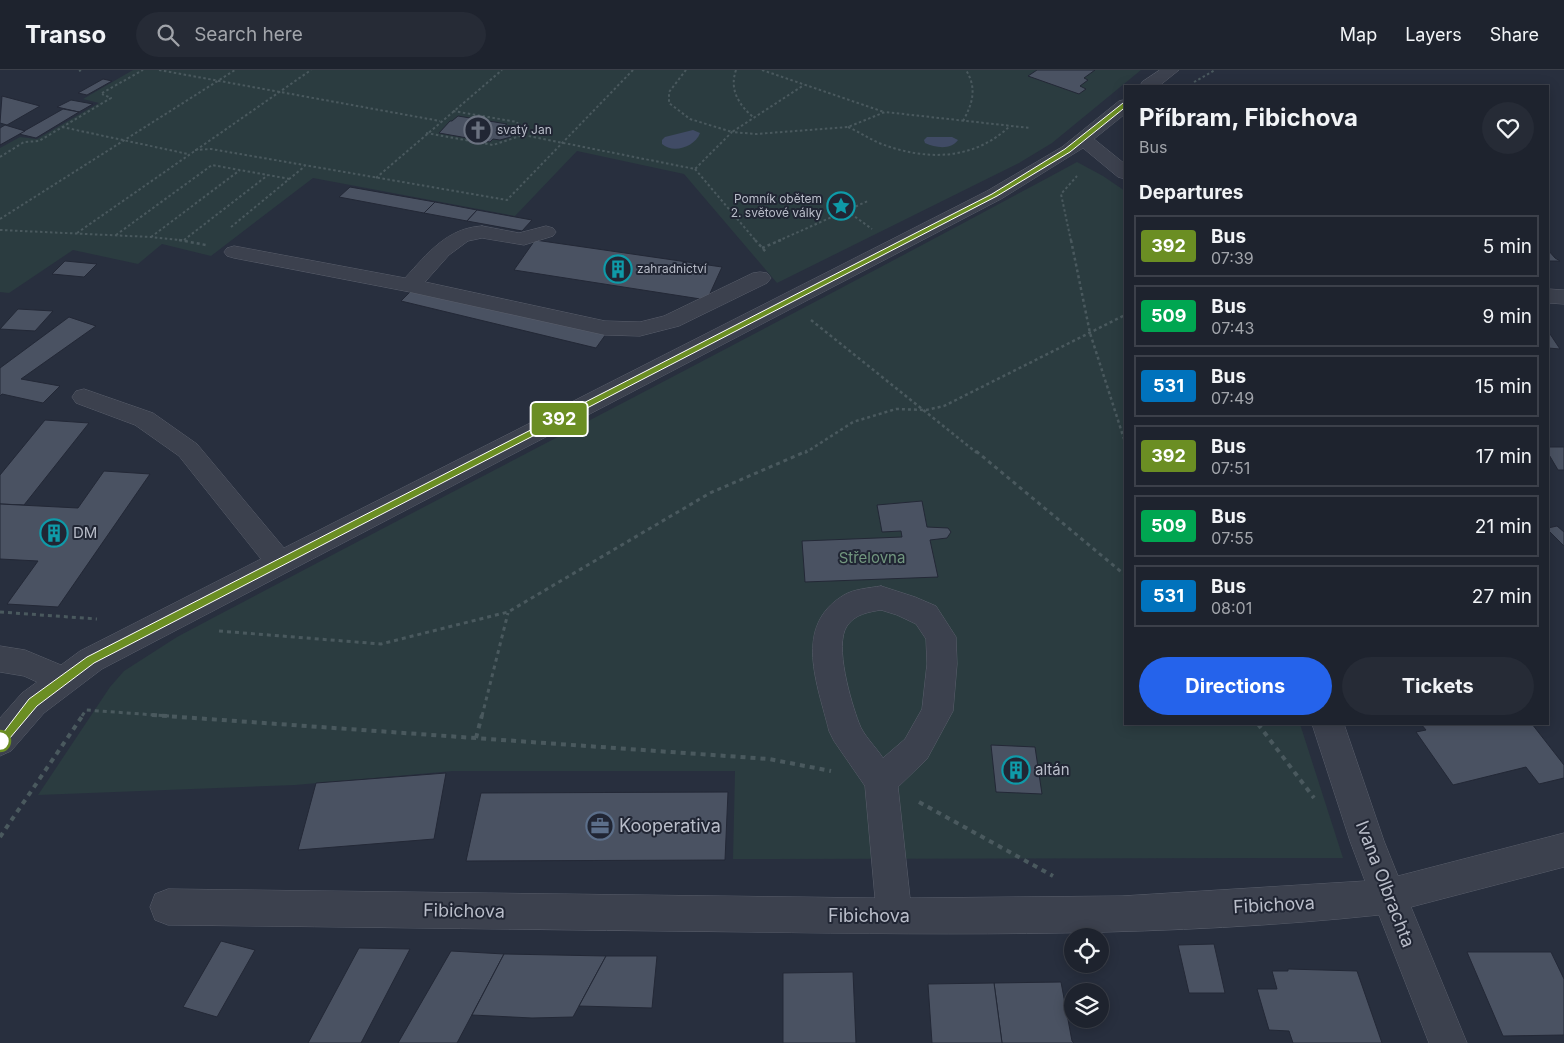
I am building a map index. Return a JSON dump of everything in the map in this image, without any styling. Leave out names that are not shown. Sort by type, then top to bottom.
[{"type":"street","points":[[1149,85],[1171,70]]},
{"type":"street","points":[[0,741],[33,703],[91,660],[156,624],[280,563],[994,195],[1068,151],[1124,106]]},
{"type":"street","points":[[1083,139],[1124,173]]},
{"type":"street","points":[[410,285],[454,239],[467,233],[480,232],[526,239],[537,233],[546,232]]},
{"type":"street","points":[[234,252],[410,285],[605,328],[640,329],[671,321],[760,278]]},
{"type":"street","points":[[1549,296],[1564,297]]},
{"type":"street","points":[[84,397],[144,419],[188,450],[280,563]]},
{"type":"street","points":[[881,781],[916,749],[937,711],[942,664],[941,637],[926,615],[905,605],[881,598],[855,603],[836,617],[827,638],[827,662],[846,731],[881,781],[894,916]]},
{"type":"street","points":[[0,658],[22,661],[44,670],[61,681]]},
{"type":"street","name":"Ivana Olbrachta","points":[[1328,725],[1367,841],[1448,1043]]},
{"type":"street","name":"Fibichova","points":[[168,907],[894,916],[1122,914],[1341,901],[1388,896],[1564,850]]},
{"type":"path","points":[[0,157],[24,142],[39,141],[111,98],[102,94],[143,70]]},
{"type":"path","points":[[159,70],[216,82],[440,121]]},
{"type":"path","points":[[0,219],[234,70]]},
{"type":"path","points":[[77,233],[311,70]]},
{"type":"path","points":[[376,178],[440,121],[502,70]]},
{"type":"path","points":[[195,150],[211,149],[507,200],[633,70]]},
{"type":"path","points":[[686,70],[669,92],[669,103],[676,112],[689,120],[732,132],[756,134],[848,127],[885,112]]},
{"type":"path","points":[[736,70],[734,93],[742,109],[754,118]]},
{"type":"path","points":[[762,70],[885,112],[1030,128]]},
{"type":"path","points":[[962,121],[970,108],[974,93],[972,78],[966,70]]},
{"type":"path","points":[[1189,85],[1215,70]]},
{"type":"path","points":[[695,169],[732,132],[804,85]]},
{"type":"path","points":[[453,111],[516,122],[524,136]]},
{"type":"path","points":[[848,127],[883,144],[910,151],[943,155],[960,154],[981,147],[1003,134],[1010,126]]},
{"type":"path","points":[[62,127],[189,154]]},
{"type":"path","points":[[426,133],[493,145],[524,136],[695,169],[767,254]]},
{"type":"path","points":[[1100,152],[1061,194],[1090,333],[1124,439]]},
{"type":"path","points":[[116,236],[212,165],[290,178]]},
{"type":"path","points":[[230,227],[306,166]]},
{"type":"path","points":[[151,237],[240,170]]},
{"type":"path","points":[[184,240],[268,175]]},
{"type":"path","points":[[762,248],[868,202]]},
{"type":"path","points":[[847,211],[857,218]]},
{"type":"path","points":[[0,230],[151,237],[184,240],[208,246]]},
{"type":"path","points":[[788,302],[926,410],[1124,574]]},
{"type":"path","points":[[217,631],[382,644],[508,612],[710,492],[803,454],[853,422],[896,409],[926,410],[944,406],[1124,315]]},
{"type":"path","points":[[0,612],[103,620]]},
{"type":"path","points":[[476,738],[508,612]]},
{"type":"path","points":[[0,837],[86,710],[769,759],[881,781],[1061,881]]},
{"type":"green space","points":[[133,70],[1141,70],[1052,143],[1019,163],[777,283],[684,174],[577,151],[515,216],[313,178],[211,256],[162,244],[138,264],[73,250],[9,293],[0,292],[0,148],[20,137],[37,139],[99,103],[83,99]]},
{"type":"green space","name":"Střelovna","points":[[1077,162],[1124,190],[1124,725],[1300,725],[1343,858],[733,859],[735,771],[453,771],[295,785],[38,795],[110,687],[124,671],[177,637],[853,282]]},
{"type":"water","points":[[693,130],[700,133],[694,142],[683,148],[672,148],[662,144],[662,140],[665,137]]},
{"type":"water","points":[[927,137],[952,137],[958,140],[947,147],[938,147],[925,143],[924,140]]},
{"type":"building","points":[[1037,70],[1095,70],[1084,78],[1088,80],[1080,86],[1086,89],[1079,94],[1028,76]]},
{"type":"building","points":[[103,79],[112,81],[87,95],[78,93]]},
{"type":"building","points":[[2,96],[40,106],[7,125],[0,123]]},
{"type":"building","points":[[71,100],[93,104],[79,112],[57,107]]},
{"type":"building","points":[[63,109],[79,112],[36,138],[19,134]]},
{"type":"building","name":"svatý Jan","points":[[458,116],[507,124],[504,126],[512,127],[515,132],[511,137],[500,140],[493,139],[490,142],[439,133],[450,121]]},
{"type":"building","points":[[5,125],[25,131],[0,145],[0,128]]},
{"type":"building","points":[[350,187],[435,202],[424,213],[339,197]]},
{"type":"building","points":[[435,202],[477,210],[467,221],[424,213]]},
{"type":"building","points":[[477,210],[532,220],[522,231],[467,221]]},
{"type":"building","name":"zahradnictví","points":[[535,240],[722,267],[707,300],[514,270]]},
{"type":"building","points":[[1549,251],[1555,258],[1560,261],[1549,261]]},
{"type":"building","points":[[65,261],[97,264],[84,277],[52,274]]},
{"type":"building","points":[[414,288],[606,334],[596,348],[401,301]]},
{"type":"building","points":[[18,309],[53,311],[35,331],[0,329]]},
{"type":"building","points":[[69,317],[96,326],[21,379],[60,386],[43,403],[2,394],[0,396],[0,368]]},
{"type":"building","points":[[1549,333],[1550,334],[1560,349],[1549,348]]},
{"type":"building","points":[[45,420],[89,423],[24,505],[0,504],[0,475]]},
{"type":"building","points":[[1549,447],[1564,447],[1564,470],[1558,470],[1549,455]]},
{"type":"building","name":"DM","points":[[104,471],[150,474],[58,607],[7,604],[38,561],[0,559],[0,504],[78,508]]},
{"type":"building","points":[[922,501],[927,527],[948,528],[951,532],[947,538],[930,540],[938,577],[805,582],[802,541],[902,537],[901,531],[882,532],[877,505]]},
{"type":"building","points":[[1557,526],[1564,532],[1564,546],[1549,531],[1549,528]]},
{"type":"building","points":[[1422,725],[1533,725],[1564,765],[1564,778],[1539,784],[1526,767],[1453,785],[1416,732],[1426,730]]},
{"type":"building","name":"altán","points":[[991,745],[1035,747],[1042,794],[996,792]]},
{"type":"building","points":[[446,773],[434,839],[298,850],[316,783]]},
{"type":"building","name":"Kooperativa","points":[[728,792],[725,860],[466,861],[481,793]]},
{"type":"building","points":[[221,941],[255,950],[217,1017],[183,1007]]},
{"type":"building","points":[[1214,944],[1225,993],[1189,993],[1178,945]]},
{"type":"building","points":[[359,948],[410,949],[361,1043],[308,1043]]},
{"type":"building","points":[[451,951],[504,954],[457,1043],[398,1043]]},
{"type":"building","points":[[1467,952],[1551,952],[1564,979],[1564,1035],[1503,1036]]},
{"type":"building","points":[[504,954],[606,956],[573,1017],[532,1018],[472,1015]]},
{"type":"building","points":[[606,956],[657,956],[652,1008],[579,1006]]},
{"type":"building","points":[[1288,969],[1357,971],[1382,1043],[1293,1043],[1289,1031],[1269,1030],[1257,989],[1277,989],[1272,971],[1288,971]]},
{"type":"building","points":[[853,972],[856,1043],[783,1043],[783,973]]},
{"type":"building","points":[[1061,982],[1064,998],[1064,1028],[1070,1028],[1074,1043],[1002,1043],[994,983]]},
{"type":"building","points":[[994,983],[1002,1043],[932,1043],[928,984]]},
{"type":"bus line","name":"392","points":[[0,741],[33,703],[91,660],[156,624],[297,554],[994,195],[1068,151],[1124,106]]},
{"type":"place","name":"svatý Jan","points":[[478,130]]},
{"type":"place","name":"Pomník obětem 2. světové války","points":[[841,206]]},
{"type":"place","name":"zahradnictví","points":[[618,269]]},
{"type":"place","name":"DM","points":[[54,533]]},
{"type":"place","name":"altán","points":[[1016,770]]},
{"type":"place","name":"Kooperativa","points":[[600,826]]}]
